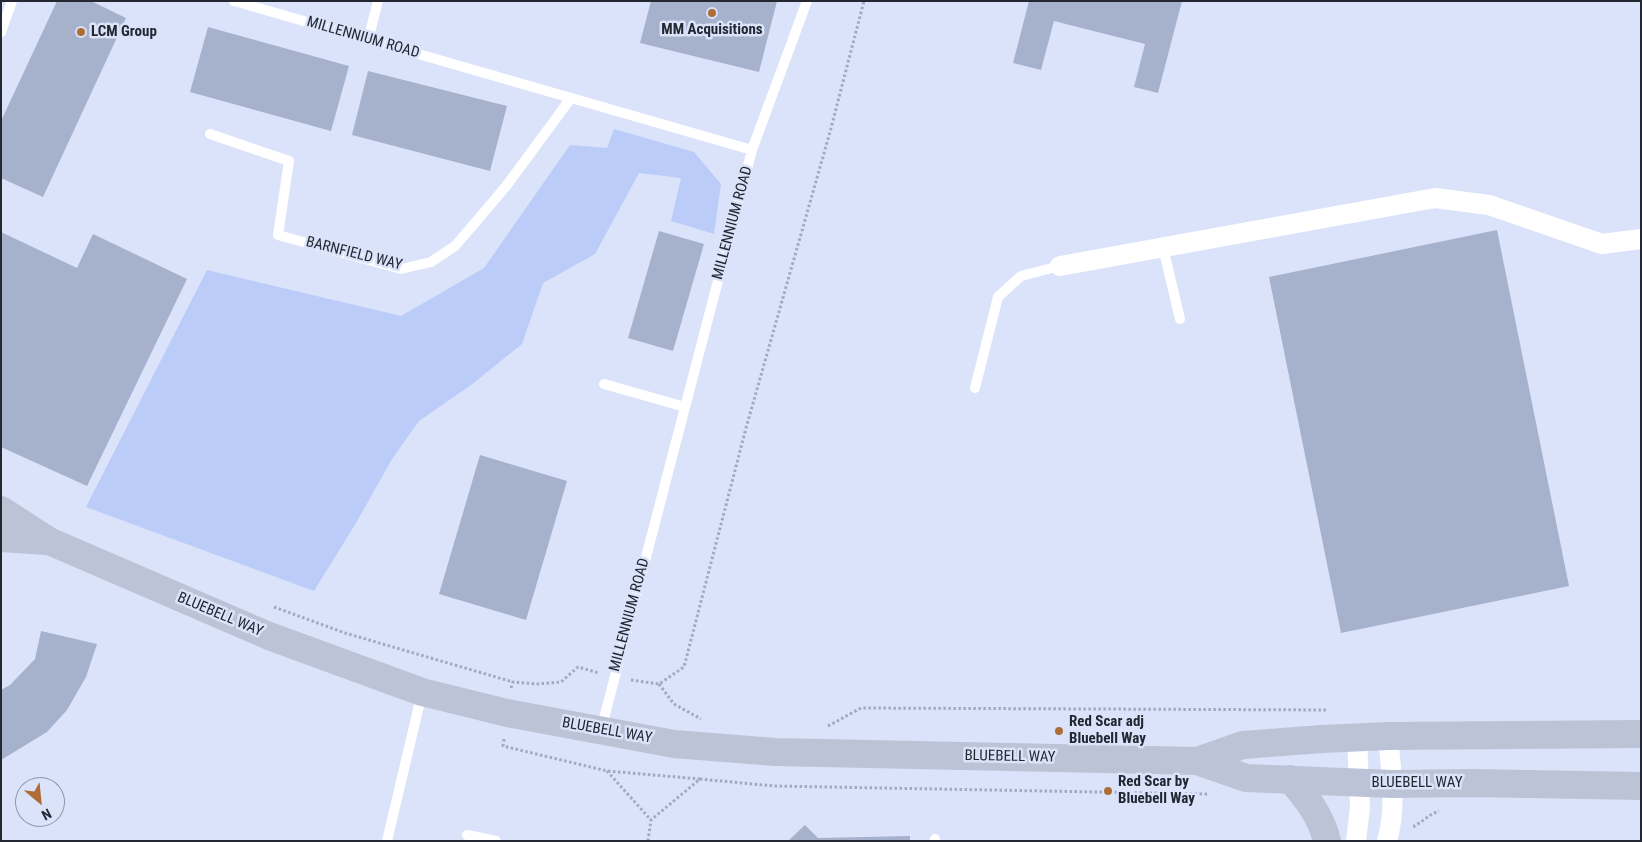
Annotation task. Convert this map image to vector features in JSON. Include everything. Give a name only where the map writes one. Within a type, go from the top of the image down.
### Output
[{"type":"main road","points":[[1,510],[49,541]]},
{"type":"main road","points":[[1,538],[49,541]]},
{"type":"main road","name":"BLUEBELL WAY","points":[[49,541],[269,636],[422,692],[506,713],[674,744],[775,752],[1197,761],[1246,778],[1359,783],[1641,786]]},
{"type":"main road","name":"BLUEBELL WAY","points":[[1197,761],[1243,745],[1357,737],[1641,734]]},
{"type":"main road","points":[[1290,779],[1314,809],[1323,824],[1327,841]]},
{"type":"street","points":[[1060,266],[1434,198],[1489,205],[1602,244],[1641,239]]},
{"type":"street","points":[[1388,736],[1393,805],[1389,833]]},
{"type":"street","points":[[1356,841],[1360,808],[1357,737]]},
{"type":"lane","points":[[1,32],[12,1]]},
{"type":"lane","name":"MILLENNIUM ROAD","points":[[234,1],[752,150],[601,730]]},
{"type":"lane","points":[[368,40],[378,1]]},
{"type":"lane","points":[[752,150],[807,1]]},
{"type":"lane","name":"BARNFIELD WAY","points":[[210,134],[289,161],[278,235],[402,269],[432,262],[455,246],[507,185],[571,98]]},
{"type":"lane","points":[[1163,247],[1180,319]]},
{"type":"lane","points":[[974,388],[998,297],[1021,276],[1060,266]]},
{"type":"lane","points":[[604,384],[685,407]]},
{"type":"lane","points":[[387,841],[422,692]]},
{"type":"lane","points":[[467,835],[496,841]]},
{"type":"path","points":[[273,606],[345,633],[513,682],[537,684],[561,682],[578,668],[614,678],[659,684],[684,667],[746,428],[830,132],[864,1]]},
{"type":"path","points":[[513,682],[506,713],[503,746],[607,771],[774,786],[1207,794]]},
{"type":"path","points":[[659,684],[674,704],[702,719]]},
{"type":"path","points":[[821,729],[861,708],[1330,710]]},
{"type":"path","points":[[607,771],[651,820]]},
{"type":"path","points":[[648,841],[651,820],[700,779]]},
{"type":"path","points":[[1389,833],[1415,826],[1432,814],[1446,808]]},
{"type":"shaded area","points":[[614,129],[694,152],[721,184],[714,234],[671,221],[681,178],[639,173],[595,254],[543,283],[522,344],[471,385],[419,421],[392,459],[356,523],[314,591],[86,507],[207,270],[401,316],[484,268],[570,145],[607,148]]},
{"type":"building","points":[[57,1],[91,1],[126,18],[43,197],[1,178],[1,121]]},
{"type":"building","points":[[651,1],[777,1],[759,72],[640,43]]},
{"type":"building","points":[[1029,1],[1182,1],[1158,93],[1134,87],[1145,44],[1054,21],[1041,70],[1013,63]]},
{"type":"building","points":[[208,27],[349,66],[331,131],[190,92]]},
{"type":"building","points":[[368,71],[507,106],[490,171],[352,135]]},
{"type":"building","points":[[1497,230],[1569,586],[1341,633],[1269,277]]},
{"type":"building","points":[[659,231],[704,244],[673,351],[628,338]]},
{"type":"building","points":[[1,232],[77,268],[93,234],[187,279],[87,486],[1,447]]},
{"type":"building","points":[[480,455],[567,481],[526,620],[439,594]]},
{"type":"building","points":[[41,631],[97,644],[86,677],[67,710],[47,732],[1,760],[1,690],[10,685],[35,659]]},
{"type":"building","points":[[805,825],[818,838],[910,836],[910,841],[788,841]]},
{"type":"place","name":"MM Acquisitions","points":[[712,13]]},
{"type":"place","name":"LCM Group","points":[[81,32]]},
{"type":"place","name":"Red Scar adj Bluebell Way","points":[[1059,731]]},
{"type":"place","name":"Red Scar by Bluebell Way","points":[[1108,791]]}]
